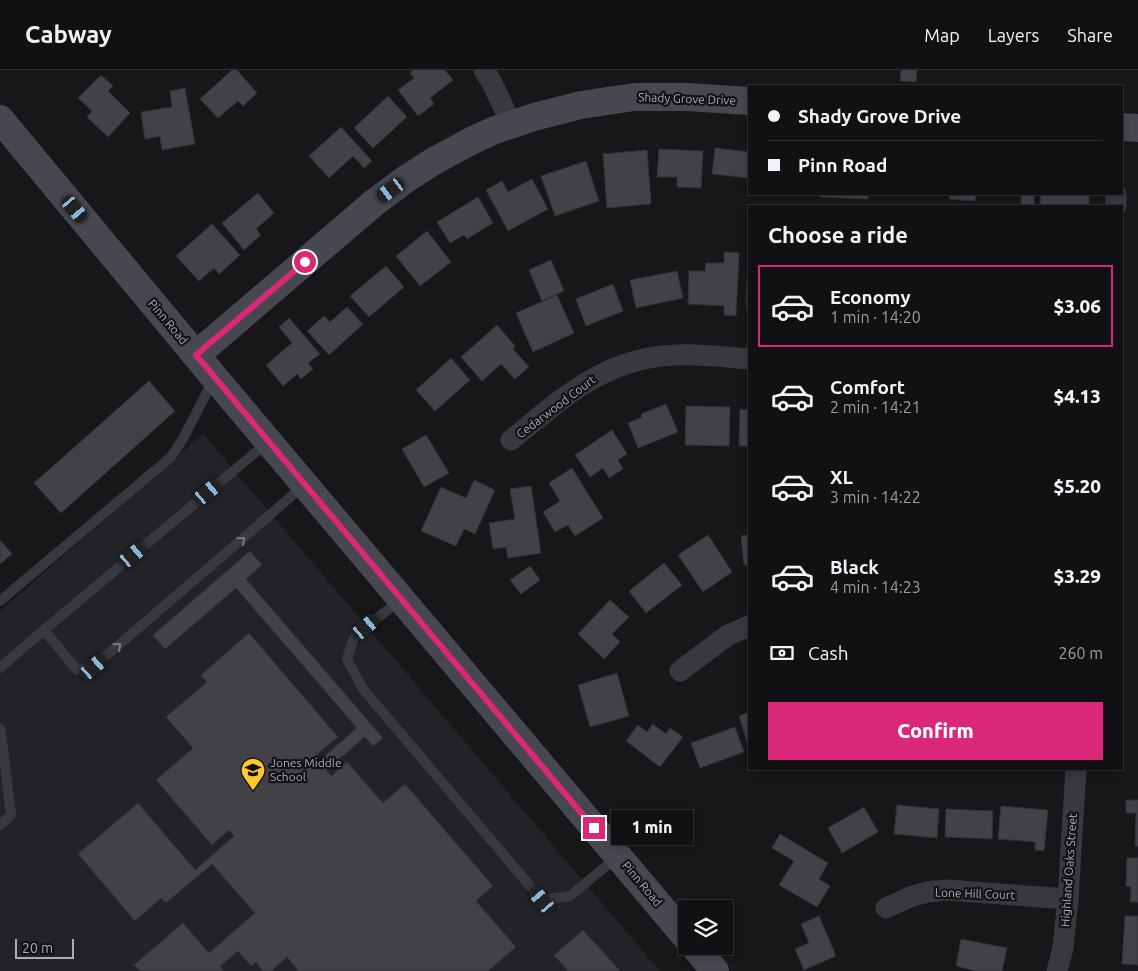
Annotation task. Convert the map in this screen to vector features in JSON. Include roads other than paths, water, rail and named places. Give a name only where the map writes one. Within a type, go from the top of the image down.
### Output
[{"type":"street","points":[[484,70],[512,125]]},
{"type":"street","name":"Shady Grove Drive","points":[[196,355],[375,202],[434,161],[473,140],[495,130],[534,117],[582,105],[634,97],[687,96],[748,101]]},
{"type":"street","name":"Pinn Road","points":[[0,119],[214,377],[678,927]]},
{"type":"street","points":[[1123,127],[1138,128]]},
{"type":"street","name":"Cedarwood Court","points":[[511,440],[582,385],[618,367],[656,357],[676,355],[748,359]]},
{"type":"street","points":[[680,672],[728,635],[748,626]]},
{"type":"street","name":"Highland Oaks Street","points":[[1057,971],[1063,948],[1068,899],[1076,770]]},
{"type":"street","name":"Lone Hill Court","points":[[886,908],[910,897],[927,892],[946,890],[1068,899]]},
{"type":"street","points":[[702,955],[715,971]]},
{"type":"lane","points":[[0,601],[171,458],[184,437],[214,377]]},
{"type":"lane","points":[[0,668],[269,442]]},
{"type":"lane","points":[[44,630],[78,670],[94,667],[304,484]]},
{"type":"lane","points":[[401,598],[354,637],[347,659],[363,689],[542,900],[570,896],[618,856]]},
{"type":"lane","points":[[0,728],[11,815],[0,825]]},
{"type":"place","name":"Jones Middle School","points":[[253,791]]}]
